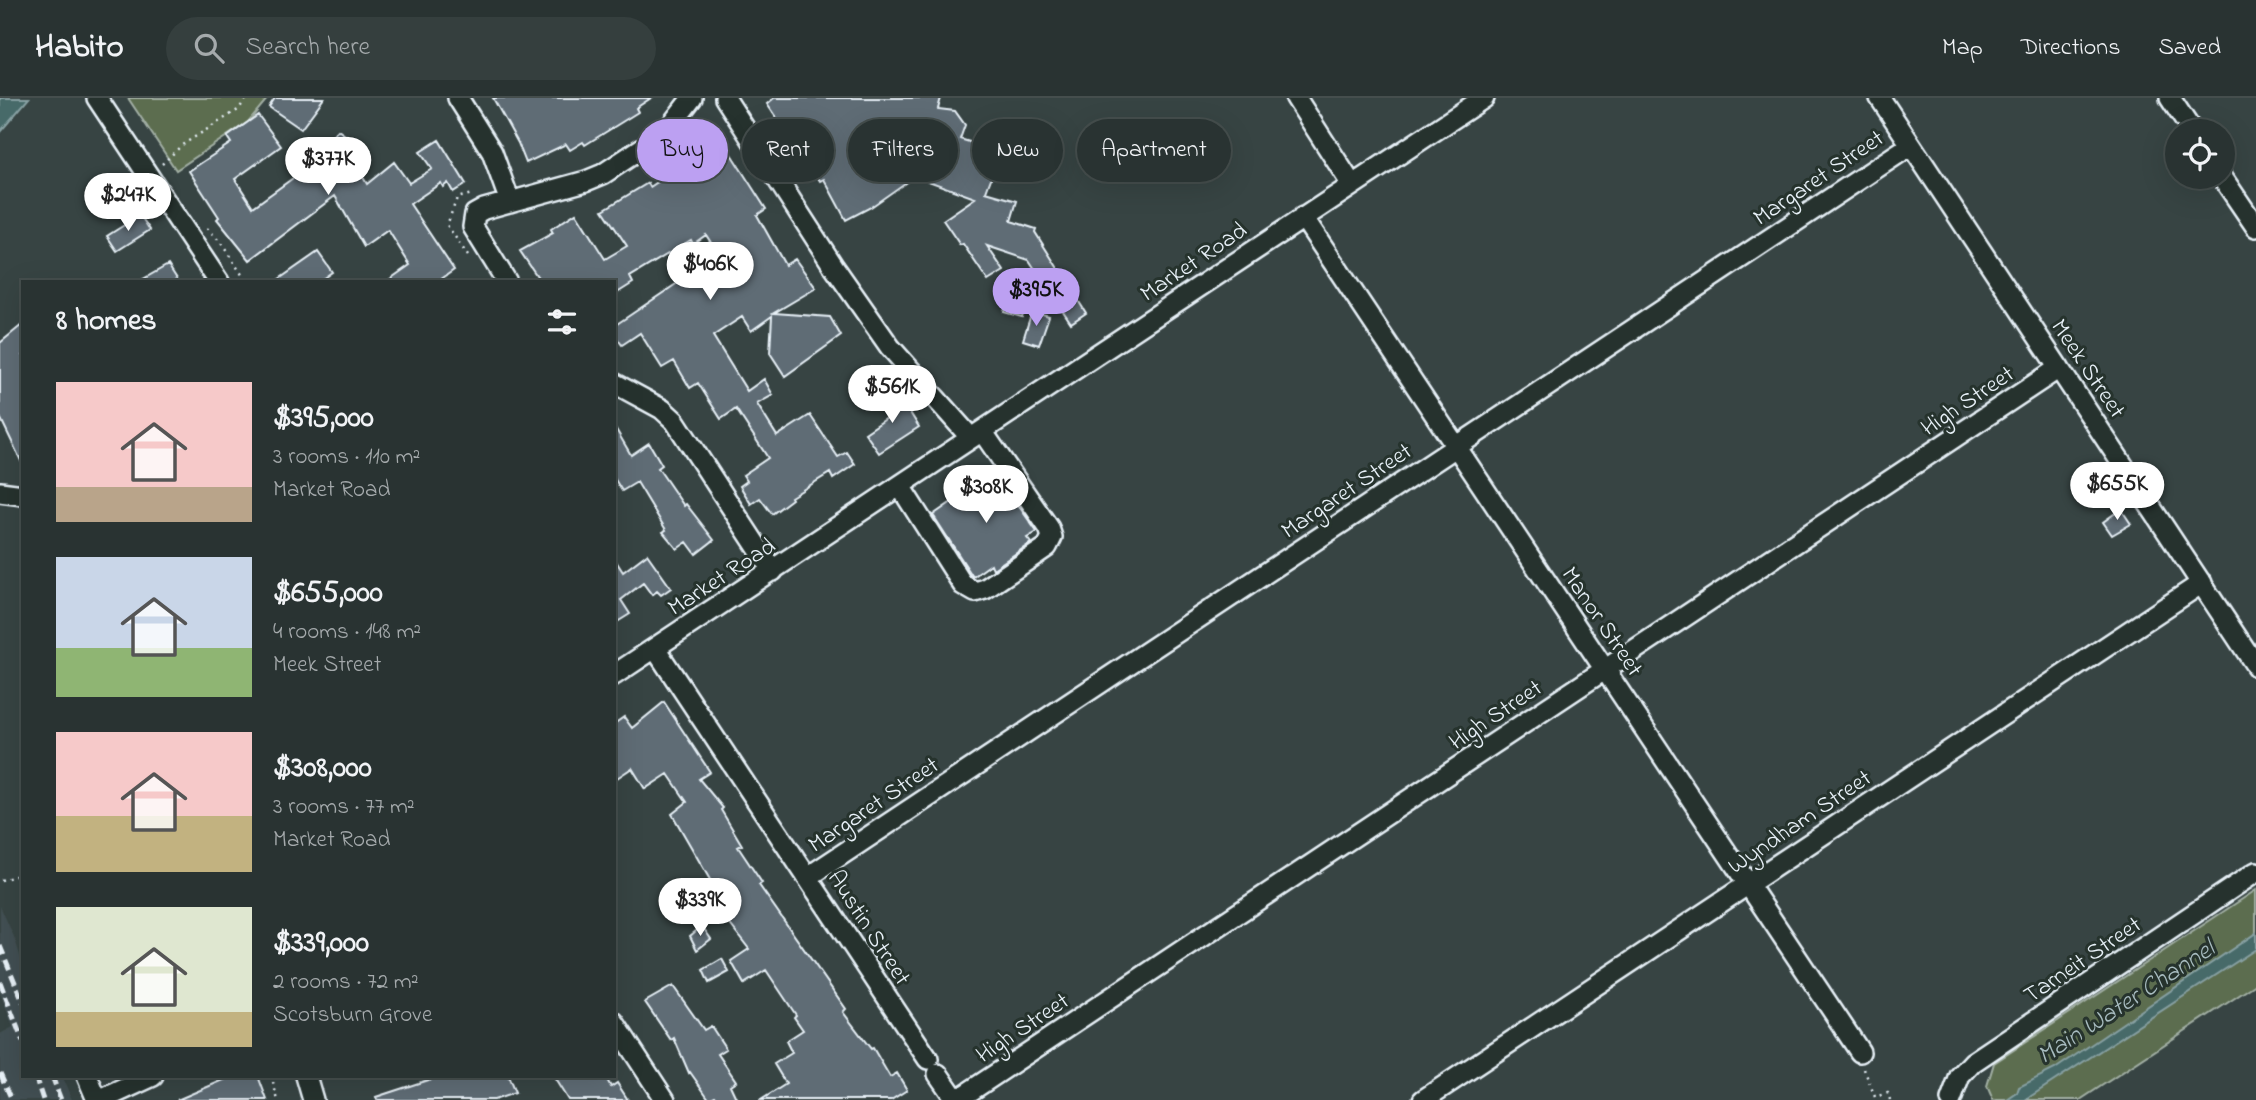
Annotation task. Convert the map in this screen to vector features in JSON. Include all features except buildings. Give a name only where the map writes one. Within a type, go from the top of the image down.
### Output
[{"type":"street","points":[[97,98],[218,280]]},
{"type":"street","points":[[458,98],[492,152],[510,202]]},
{"type":"street","points":[[506,280],[476,232],[474,216],[484,209],[603,174],[665,134],[692,98]]},
{"type":"street","points":[[725,98],[834,267],[890,347],[976,435],[1049,528],[1052,537],[1047,547],[985,589],[975,592],[963,585],[900,486]]},
{"type":"street","points":[[1296,98],[1352,185]]},
{"type":"street","name":"Market Road","points":[[616,674],[1483,98]]},
{"type":"street","name":"Meek Street","points":[[1880,98],[2256,666]]},
{"type":"street","points":[[2170,98],[2184,119]]},
{"type":"street","name":"Margaret Street","points":[[808,877],[1911,145]]},
{"type":"street","points":[[2230,189],[2256,228]]},
{"type":"street","name":"Manor Street","points":[[1303,217],[1860,1052]]},
{"type":"street","name":"High Street","points":[[956,1100],[2059,368]]},
{"type":"street","points":[[616,384],[662,409],[675,421],[773,571]]},
{"type":"street","points":[[0,492],[21,495]]},
{"type":"street","name":"Wyndham Street","points":[[1423,1100],[2202,583]]},
{"type":"street","name":"Austin Street","points":[[655,648],[956,1100]]},
{"type":"street","name":"Tarneit Street","points":[[1951,1100],[1960,1076],[1973,1062],[2256,872]]},
{"type":"street","points":[[616,1026],[665,1100]]},
{"type":"street","points":[[88,1078],[99,1100],[148,1078]]},
{"type":"street","points":[[307,1078],[313,1100]]},
{"type":"path","points":[[147,174],[182,145],[238,110],[247,98]]},
{"type":"path","points":[[206,228],[246,280]]},
{"type":"path","points":[[1,880],[21,875]]},
{"type":"path","points":[[1860,1052],[1875,1097],[1888,1093],[1890,1100]]},
{"type":"path","points":[[272,1078],[278,1100]]},
{"type":"shaded area","points":[[0,906],[21,959],[21,1078],[63,1078],[72,1100],[0,1100],[0,1034],[13,1027],[0,993]]},
{"type":"green space","points":[[128,98],[268,98],[248,122],[176,170]]},
{"type":"green space","points":[[2256,890],[2256,984],[2080,1100],[1993,1100],[1987,1086],[1994,1063]]},
{"type":"water","points":[[0,98],[29,98],[0,132]]},
{"type":"water","points":[[2256,933],[2256,949],[2025,1100],[2007,1100],[2017,1093],[2019,1087],[2055,1069]]},
{"type":"railway","points":[[0,946],[21,997]]},
{"type":"railway","points":[[0,982],[21,1037]]},
{"type":"railway","points":[[0,1073],[12,1100]]},
{"type":"railway","points":[[36,1078],[43,1100]]},
{"type":"railway","points":[[53,1078],[61,1100]]},
{"type":"water label","name":"Main Water Channel","points":[[2125,1001]]}]
